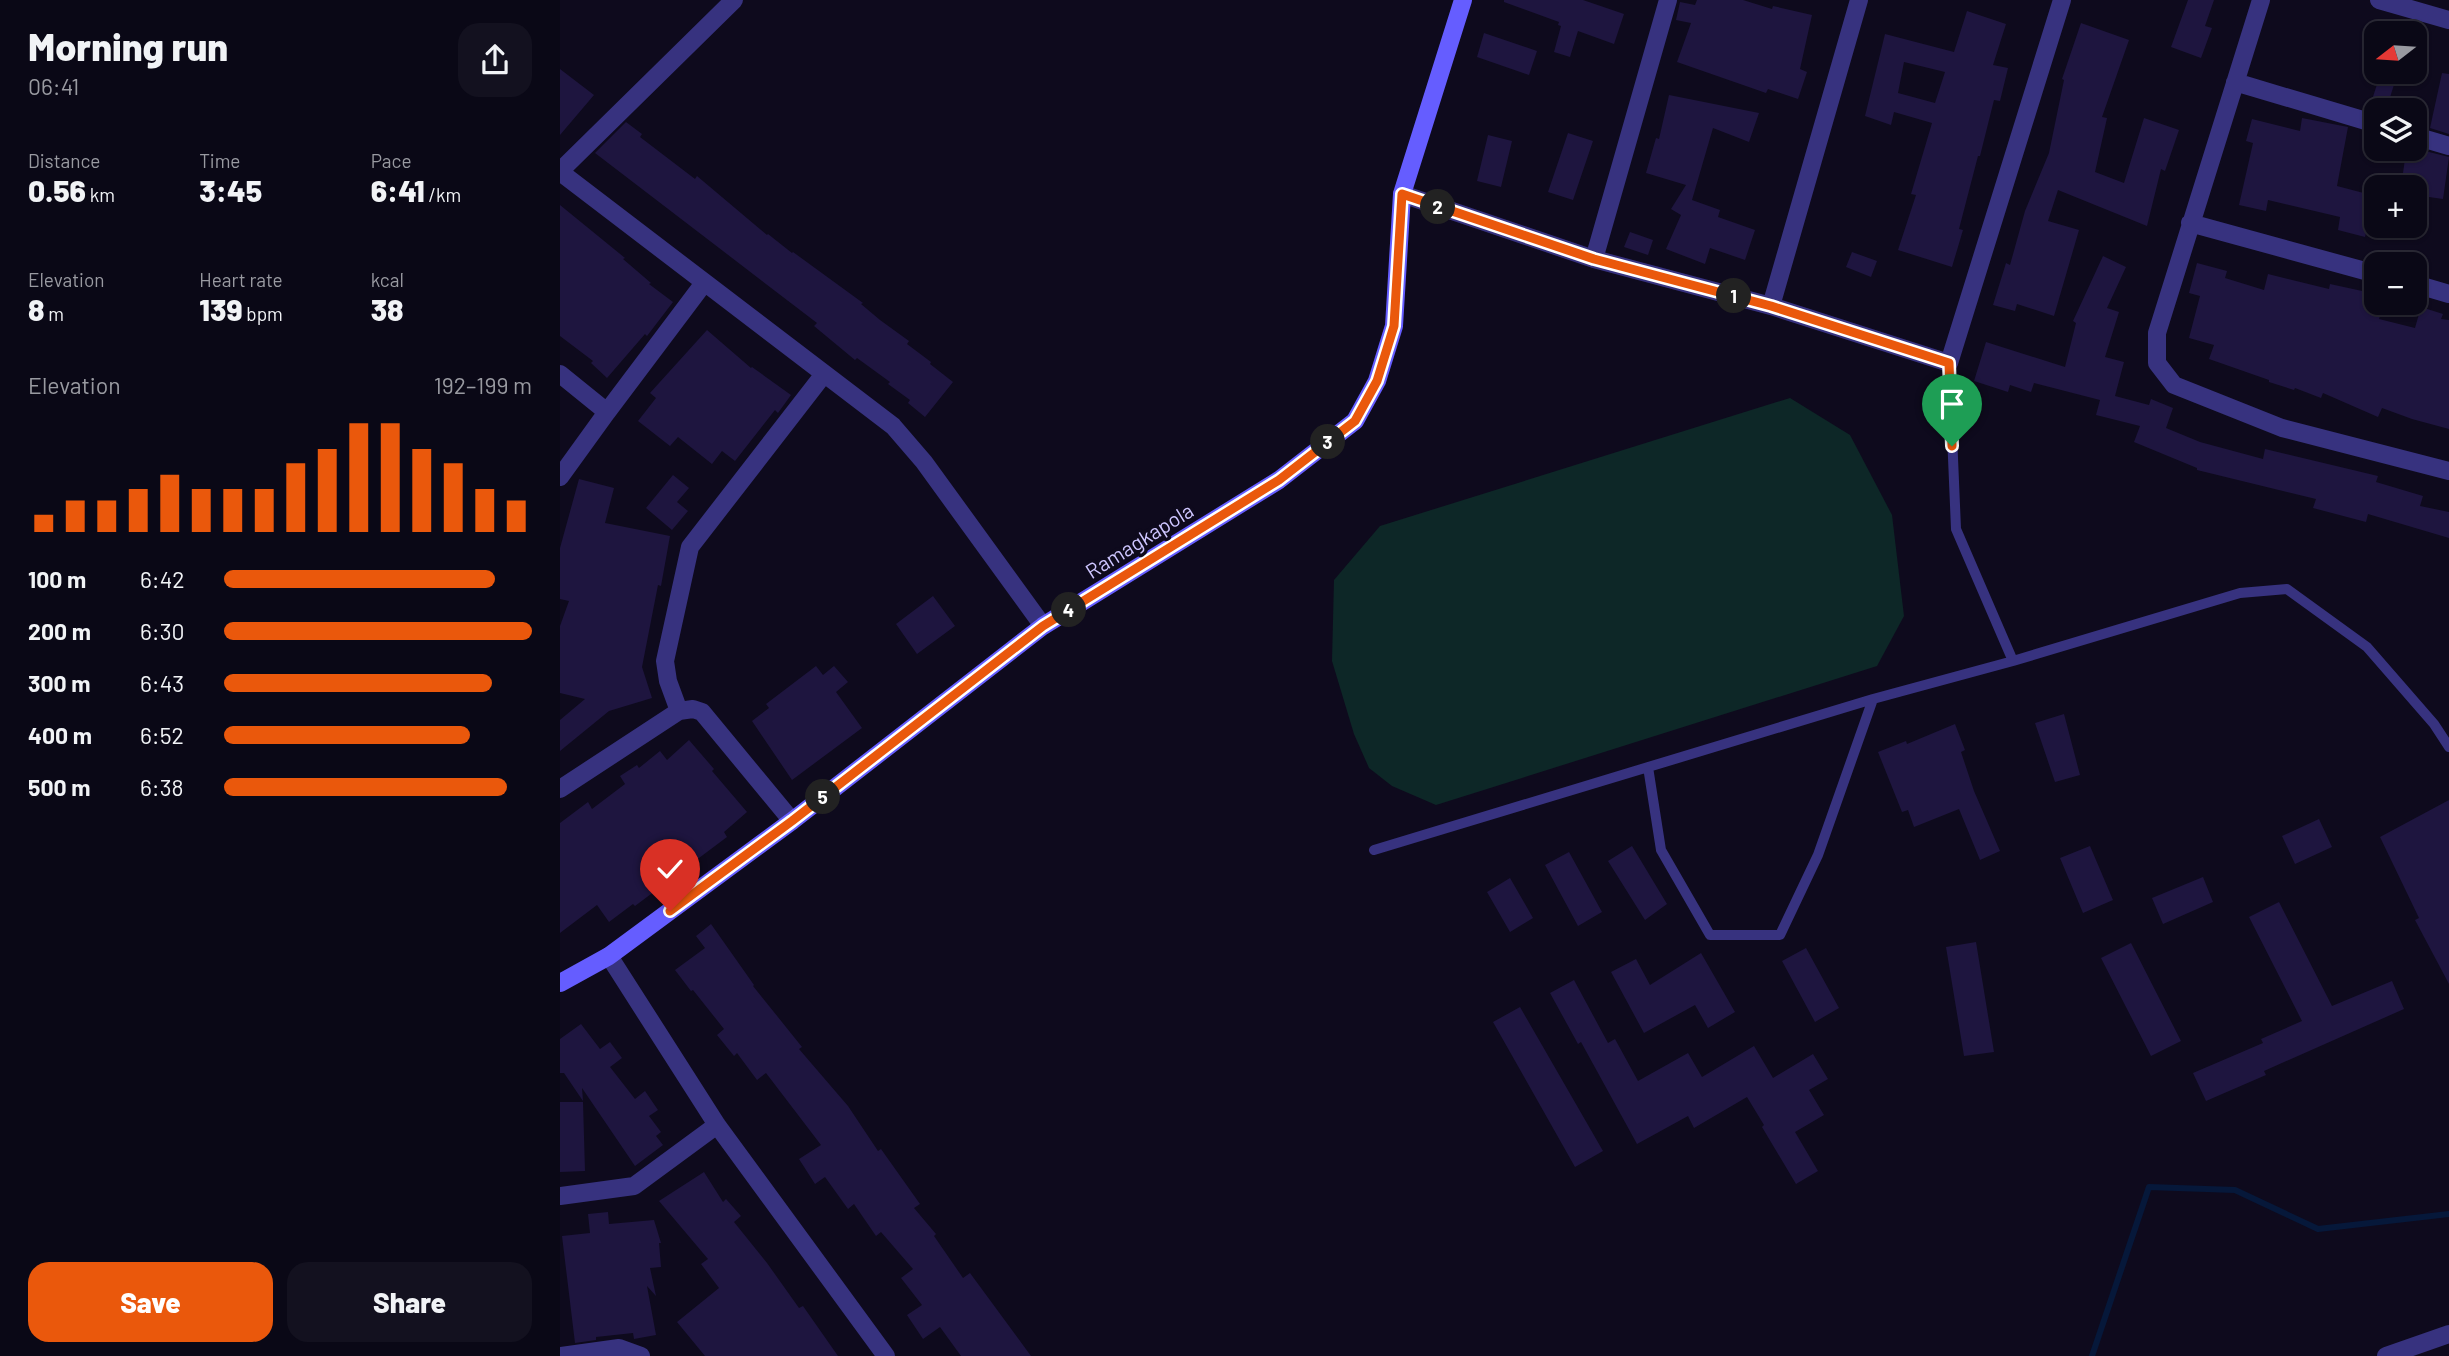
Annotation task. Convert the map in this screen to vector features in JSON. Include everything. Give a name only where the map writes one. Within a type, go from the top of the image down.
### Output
[{"type":"street","points":[[734,0],[560,171],[893,426],[916,453],[1043,626]]},
{"type":"street","name":"Ramagkapola","points":[[560,983],[609,956],[792,821],[1043,626],[1279,480],[1355,421],[1377,381],[1394,326],[1402,194],[1463,0]]},
{"type":"street","points":[[1594,259],[1668,0]]},
{"type":"street","points":[[1771,306],[1859,0]]},
{"type":"street","points":[[1402,194],[1594,259],[1771,306],[1949,363],[2062,0]]},
{"type":"street","points":[[2261,0],[2157,333],[2157,363],[2174,385],[2282,428],[2449,471]]},
{"type":"street","points":[[2379,0],[2449,20]]},
{"type":"street","points":[[2235,82],[2364,120]]},
{"type":"street","points":[[2427,140],[2449,146]]},
{"type":"street","points":[[2190,223],[2364,271]]},
{"type":"street","points":[[560,477],[704,283]]},
{"type":"street","points":[[2427,288],[2449,294]]},
{"type":"street","points":[[560,374],[607,412]]},
{"type":"street","points":[[679,711],[668,681],[665,662],[690,547],[824,374]]},
{"type":"street","points":[[560,788],[679,711],[692,709],[702,712],[792,821]]},
{"type":"street","points":[[609,956],[717,1125],[886,1356]]},
{"type":"street","points":[[560,1196],[634,1186],[717,1125]]},
{"type":"street","points":[[2386,1356],[2449,1334]]},
{"type":"street","points":[[561,1356],[619,1348],[641,1356]]},
{"type":"lane","points":[[1949,363],[1956,529],[2013,661]]},
{"type":"lane","points":[[1374,850],[1873,699],[2013,661],[2239,593],[2287,589],[2367,647],[2434,724],[2449,747]]},
{"type":"lane","points":[[1648,767],[1661,850],[1710,935],[1780,935],[1818,855],[1873,699]]},
{"type":"green space","points":[[1790,398],[1850,435],[1892,515],[1904,616],[1877,666],[1436,805],[1392,786],[1369,768],[1354,734],[1332,661],[1334,580],[1380,526]]},
{"type":"building","points":[[1504,0],[1583,0],[1624,14],[1614,44],[1578,31],[1570,57],[1554,52],[1561,26],[1558,25],[1559,22]]},
{"type":"building","points":[[1697,0],[1743,0],[1772,9],[1773,6],[1812,15],[1800,69],[1807,72],[1798,99],[1768,89],[1766,93],[1677,62],[1691,23],[1676,20],[1680,2],[1695,5]]},
{"type":"building","points":[[2188,0],[2214,0],[2205,26],[2212,28],[2201,58],[2171,47]]},
{"type":"building","points":[[1967,11],[2006,24],[1993,65],[2008,68],[2000,101],[1994,100],[1978,156],[1959,229],[1963,230],[1952,267],[1898,250],[1916,195],[1911,194],[1932,123],[1894,112],[1891,125],[1865,116],[1885,34],[1954,52]],"holes":[[[1904,62],[1945,72],[1935,103],[1898,93]]]},
{"type":"building","points":[[2081,23],[2129,40],[2102,117],[2107,118],[2095,172],[2124,183],[2144,118],[2179,130],[2165,171],[2161,169],[2147,226],[2058,190],[2048,221],[2079,230],[2054,316],[2017,304],[2015,311],[1993,305],[2006,263],[2010,265],[2025,211],[2049,153],[2064,80],[2062,79]]},
{"type":"building","points":[[1484,33],[1537,51],[1529,75],[1477,57]]},
{"type":"building","points":[[560,69],[594,95],[560,135]]},
{"type":"building","points":[[2442,73],[2449,74],[2449,134],[2430,128]]},
{"type":"building","points":[[2377,84],[2394,84],[2390,98],[2373,98]]},
{"type":"building","points":[[1669,95],[1759,113],[1749,142],[1713,128],[1692,200],[1720,210],[1718,217],[1755,230],[1745,260],[1710,248],[1705,264],[1666,249],[1681,215],[1671,209],[1686,185],[1646,173],[1656,138],[1659,139]]},
{"type":"building","points":[[2302,118],[2348,127],[2337,186],[2364,193],[2364,237],[2338,230],[2340,217],[2268,200],[2266,211],[2239,205],[2253,143],[2246,141],[2252,119],[2300,131]]},
{"type":"building","points":[[626,122],[642,134],[640,137],[695,179],[697,176],[767,235],[863,303],[861,304],[909,341],[907,344],[953,382],[925,417],[908,403],[910,400],[888,384],[890,382],[857,358],[855,360],[814,326],[817,323],[595,153]]},
{"type":"building","points":[[1568,133],[1593,141],[1573,200],[1548,192]]},
{"type":"building","points":[[1488,135],[1512,141],[1501,187],[1477,181]]},
{"type":"building","points":[[2427,152],[2449,157],[2443,199],[2427,197],[2427,175],[2403,175],[2405,161],[2427,161]]},
{"type":"building","points":[[560,205],[625,258],[623,259],[651,283],[649,284],[673,302],[647,336],[645,334],[607,378],[591,363],[593,361],[560,336]]},
{"type":"building","points":[[1630,232],[1653,240],[1648,255],[1624,247]]},
{"type":"building","points":[[1852,252],[1877,261],[1871,277],[1846,267]]},
{"type":"building","points":[[2103,256],[2126,267],[2107,308],[2119,312],[2105,357],[2124,362],[2115,396],[2149,405],[2151,399],[2173,408],[2166,428],[2200,442],[2263,459],[2265,449],[2378,476],[2376,482],[2423,496],[2420,506],[2449,512],[2449,538],[2368,514],[2366,522],[2313,508],[2316,499],[2197,470],[2134,442],[2140,426],[2096,415],[2100,400],[2034,383],[2031,392],[2010,385],[2008,392],[1974,381],[1986,342],[2065,367],[2076,323],[2073,321]]},
{"type":"building","points":[[2197,263],[2227,271],[2225,278],[2264,290],[2268,274],[2329,289],[2330,284],[2364,291],[2364,315],[2380,315],[2379,319],[2415,328],[2419,315],[2427,315],[2427,309],[2443,314],[2441,319],[2449,320],[2449,429],[2382,408],[2378,417],[2323,393],[2321,398],[2295,388],[2294,390],[2209,359],[2214,345],[2189,338],[2200,296],[2189,293]]},
{"type":"building","points":[[707,330],[751,368],[791,395],[778,413],[775,410],[735,461],[722,451],[712,464],[678,437],[670,446],[638,421],[656,398],[650,393]]},
{"type":"building","points":[[673,475],[689,488],[677,502],[688,511],[672,530],[646,508]]},
{"type":"building","points":[[579,479],[614,488],[605,523],[670,536],[642,667],[652,698],[609,711],[560,751],[560,720],[585,699],[560,693],[560,626],[569,601],[560,599],[560,548]]},
{"type":"building","points":[[933,596],[955,626],[917,654],[896,624]]},
{"type":"building","points":[[816,666],[823,675],[834,666],[848,682],[836,692],[862,728],[792,780],[752,721],[769,708],[766,704]]},
{"type":"building","points":[[2064,714],[2080,775],[2055,782],[2035,723]]},
{"type":"building","points":[[1955,724],[1965,750],[1961,752],[1974,791],[2000,851],[1980,860],[1959,809],[1914,827],[1908,810],[1902,812],[1878,752],[1906,741],[1907,744]]},
{"type":"building","points":[[689,740],[747,812],[724,832],[727,837],[635,906],[633,904],[609,922],[597,905],[560,933],[560,823],[588,802],[592,809],[625,784],[620,776],[637,765],[639,768],[660,751],[667,760]]},
{"type":"building","points":[[2449,800],[2449,984],[2415,920],[2419,918],[2380,837]]},
{"type":"building","points":[[2319,819],[2332,847],[2295,864],[2282,836]]},
{"type":"building","points":[[1632,846],[1667,904],[1645,920],[1608,861]]},
{"type":"building","points":[[2090,846],[2113,900],[2083,913],[2060,858]]},
{"type":"building","points":[[1569,852],[1602,912],[1578,926],[1545,865]]},
{"type":"building","points":[[2203,877],[2213,902],[2163,924],[2152,898]]},
{"type":"building","points":[[1510,878],[1533,918],[1510,932],[1487,892]]},
{"type":"building","points":[[2279,902],[2332,1006],[2392,981],[2404,1009],[2264,1071],[2266,1075],[2206,1101],[2193,1073],[2263,1043],[2261,1039],[2302,1021],[2249,917]]},
{"type":"building","points":[[711,924],[753,986],[802,1047],[799,1049],[848,1106],[878,1151],[881,1149],[920,1204],[914,1208],[936,1234],[934,1236],[963,1278],[970,1273],[1031,1356],[961,1356],[940,1327],[923,1339],[907,1315],[922,1305],[901,1278],[913,1269],[881,1232],[876,1236],[854,1204],[848,1209],[825,1177],[815,1184],[799,1159],[821,1145],[766,1073],[757,1080],[737,1053],[734,1056],[717,1035],[724,1029],[675,970],[705,948],[696,936]]},
{"type":"building","points":[[1976,942],[1994,1052],[1964,1056],[1946,947]]},
{"type":"building","points":[[2131,943],[2181,1041],[2151,1056],[2101,958]]},
{"type":"building","points":[[1806,948],[1839,1008],[1815,1022],[1782,961]]},
{"type":"building","points":[[1701,953],[1735,1012],[1708,1028],[1695,1005],[1644,1033],[1611,972],[1636,959],[1650,985]]},
{"type":"building","points":[[1574,980],[1608,1043],[1615,1039],[1638,1081],[1688,1053],[1702,1077],[1754,1046],[1773,1078],[1813,1054],[1828,1079],[1809,1090],[1824,1115],[1795,1132],[1818,1171],[1796,1184],[1747,1097],[1694,1128],[1688,1116],[1637,1144],[1581,1042],[1578,1044],[1550,993]]},
{"type":"building","points":[[1520,1007],[1603,1151],[1575,1167],[1493,1022]]},
{"type":"building","points":[[581,1024],[600,1049],[610,1042],[622,1058],[610,1067],[635,1099],[645,1091],[658,1110],[649,1116],[661,1132],[656,1136],[663,1145],[635,1166],[582,1088],[583,1101],[564,1073],[560,1073],[560,1039]]},
{"type":"building","points":[[560,1102],[583,1102],[585,1171],[560,1172]]},
{"type":"building","points":[[704,1172],[723,1202],[726,1199],[741,1216],[734,1222],[799,1308],[803,1306],[838,1356],[705,1356],[677,1322],[719,1288],[701,1264],[708,1259],[659,1201]]},
{"type":"building","points":[[608,1212],[609,1224],[654,1220],[661,1243],[661,1267],[650,1268],[656,1296],[647,1286],[656,1335],[634,1339],[633,1333],[596,1337],[596,1340],[575,1343],[562,1236],[590,1233],[588,1214]]},
{"type":"waterway","points":[[2092,1356],[2149,1187],[2235,1190],[2318,1229],[2449,1214]]},
{"type":"route","points":[[670,911],[792,821],[1043,626],[1279,480],[1355,421],[1377,381],[1394,326],[1402,194],[1594,259],[1771,306],[1949,363],[1952,446]]}]
